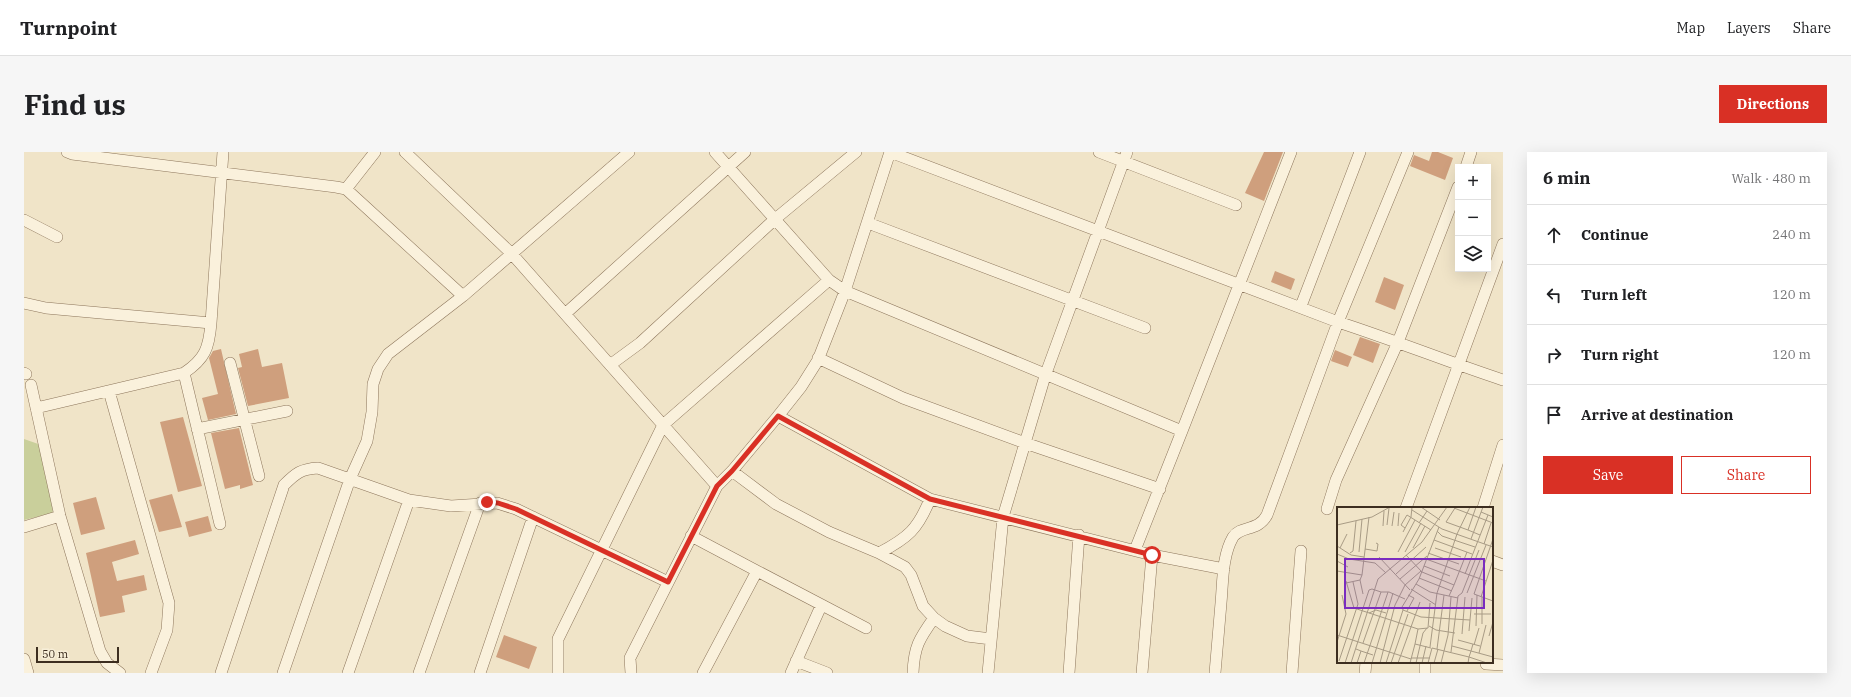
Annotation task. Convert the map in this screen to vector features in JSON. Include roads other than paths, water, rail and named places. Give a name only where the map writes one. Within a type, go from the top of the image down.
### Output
[{"type":"street","points":[[67,152],[72,154],[220,174],[346,189],[463,296]]},
{"type":"street","points":[[36,408],[184,373],[194,366],[207,350],[211,323],[220,174],[223,152]]},
{"type":"street","points":[[346,189],[375,152]]},
{"type":"street","points":[[405,152],[512,254],[717,486]]},
{"type":"street","points":[[283,673],[350,479],[367,441],[370,429],[373,384],[378,369],[388,354],[463,296],[629,152]]},
{"type":"street","points":[[715,152],[829,280],[845,290],[1045,376],[1182,431]]},
{"type":"street","points":[[565,314],[745,152]]},
{"type":"street","points":[[610,364],[640,343],[774,220],[856,152]]},
{"type":"street","points":[[631,673],[630,658],[717,486],[732,471],[801,387],[818,358],[845,290],[890,152],[1098,232],[1301,306],[1338,322],[1398,342],[1458,366],[1503,380]]},
{"type":"street","points":[[1099,152],[1125,156],[1236,205]]},
{"type":"street","points":[[1135,550],[1291,152]]},
{"type":"street","points":[[1301,306],[1360,152]]},
{"type":"street","points":[[1215,673],[1224,569],[1229,548],[1234,536],[1241,531],[1254,528],[1263,522],[1267,515],[1338,322],[1408,152]]},
{"type":"street","points":[[1467,164],[1471,152]]},
{"type":"street","points":[[988,673],[1004,517],[1045,376],[1125,156]]},
{"type":"street","points":[[1327,509],[1336,480],[1398,342],[1455,195]]},
{"type":"street","points":[[24,220],[57,237]]},
{"type":"street","points":[[868,223],[1072,302],[1146,328]]},
{"type":"street","points":[[1406,507],[1503,244]]},
{"type":"street","points":[[558,673],[558,639],[663,425],[829,280]]},
{"type":"street","points":[[24,303],[46,308],[211,323]]},
{"type":"street","points":[[818,358],[903,398],[1025,443],[1160,489]]},
{"type":"street","points":[[230,363],[259,476]]},
{"type":"street","points":[[184,373],[220,524]]},
{"type":"street","points":[[32,385],[60,516],[100,650],[107,663],[120,673]]},
{"type":"street","points":[[109,391],[169,603],[167,630],[151,673]]},
{"type":"street","points":[[197,429],[287,411]]},
{"type":"street","points":[[778,416],[930,499],[1079,535],[1152,555],[1224,569]]},
{"type":"street","points":[[1483,507],[1503,445]]},
{"type":"street","points":[[221,673],[284,485],[302,469],[318,468],[409,500],[451,506],[498,503],[533,517],[668,582]]},
{"type":"street","points":[[732,471],[776,504],[829,532],[879,553],[905,567],[911,575],[923,606],[934,618],[945,626],[967,636],[991,639]]},
{"type":"street","points":[[879,553],[910,534],[924,516],[930,499]]},
{"type":"street","points":[[348,673],[409,500]]},
{"type":"street","points":[[419,673],[480,503]]},
{"type":"street","points":[[24,527],[60,516]]},
{"type":"street","points":[[480,673],[533,517]]},
{"type":"street","points":[[1069,673],[1079,535]]},
{"type":"street","points":[[691,536],[821,606],[866,628]]},
{"type":"street","points":[[1292,673],[1302,551]]},
{"type":"street","points":[[1142,673],[1152,555]]},
{"type":"street","points":[[1493,561],[1503,565]]},
{"type":"street","points":[[703,673],[757,571]]},
{"type":"street","points":[[791,673],[821,606]]},
{"type":"street","points":[[913,673],[914,660],[919,639],[934,618]]},
{"type":"street","points":[[24,659],[28,673]]},
{"type":"street","points":[[796,661],[827,673]]},
{"type":"street","points":[[1365,673],[1366,663]]},
{"type":"street","points":[[1486,666],[1503,665]]}]
